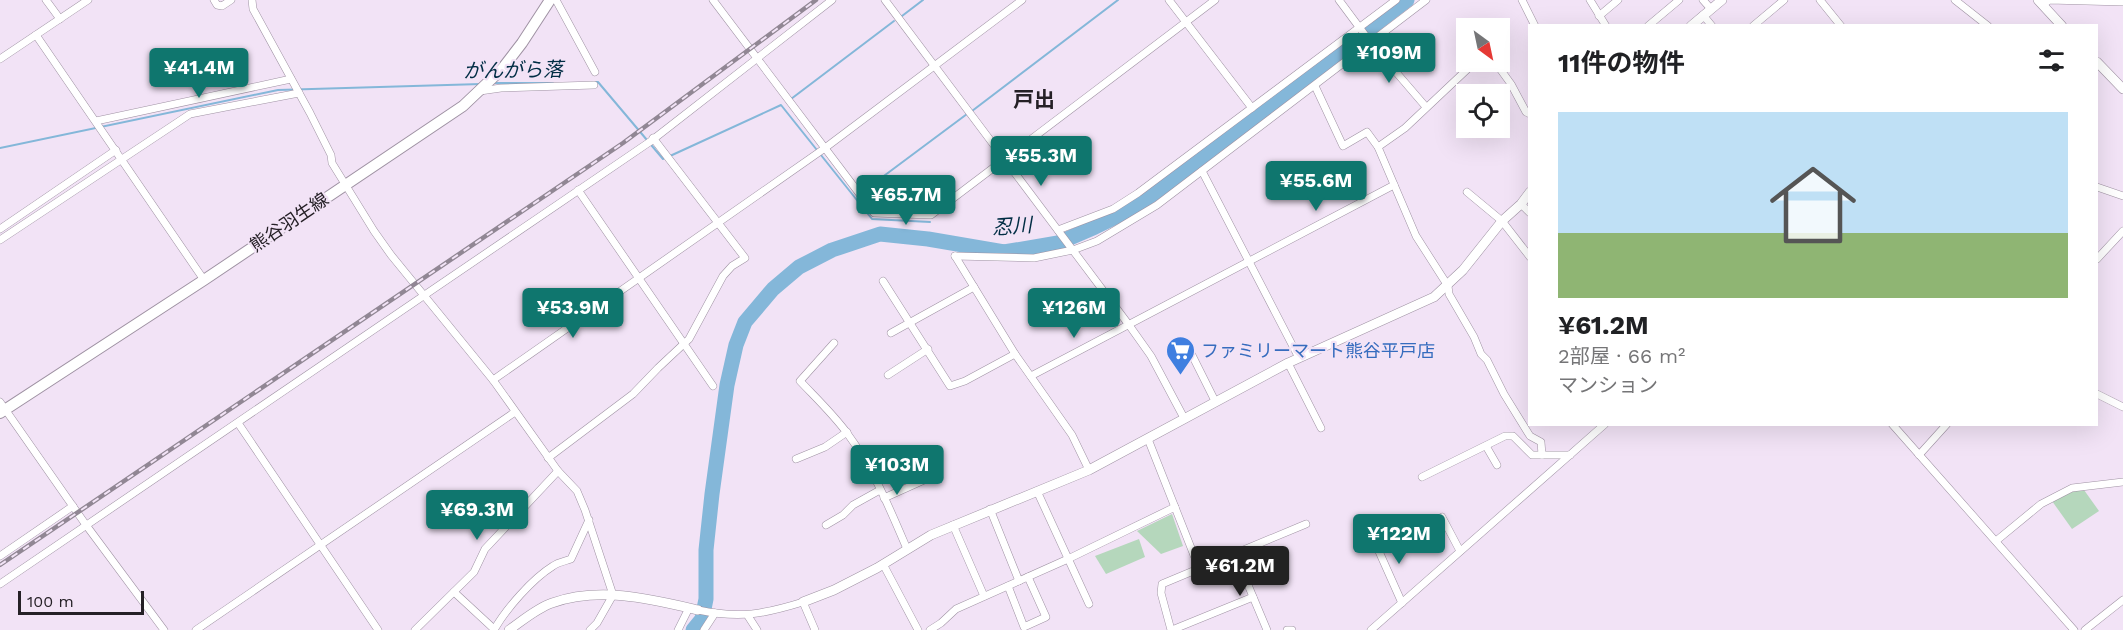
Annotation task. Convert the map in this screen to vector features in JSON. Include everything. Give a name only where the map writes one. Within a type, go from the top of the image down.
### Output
[{"type":"main road","name":"熊谷羽生線","points":[[2,408],[204,280],[440,122],[492,79],[522,43],[550,0]]},
{"type":"street","points":[[46,0],[60,19]]},
{"type":"street","points":[[0,59],[88,0]]},
{"type":"street","points":[[214,0],[217,5],[222,6],[231,0]]},
{"type":"street","points":[[252,0],[253,9],[331,155],[332,163],[385,247],[493,380],[548,458],[577,491],[589,520],[613,595],[591,630]]},
{"type":"street","points":[[556,0],[595,72]]},
{"type":"street","points":[[713,0],[874,213],[931,215],[1215,0]]},
{"type":"street","points":[[0,584],[650,141],[832,0]]},
{"type":"street","points":[[885,0],[1129,325],[1151,356],[1184,418]]},
{"type":"street","points":[[493,380],[824,149],[1022,0]]},
{"type":"street","points":[[1169,0],[1252,108]]},
{"type":"street","points":[[1339,0],[1370,41],[1426,107]]},
{"type":"street","points":[[1060,232],[1113,209],[1138,193],[1396,0]]},
{"type":"street","points":[[1089,470],[1072,435],[1015,354],[955,255],[1034,258],[1097,241],[1157,205],[1426,0]]},
{"type":"street","points":[[1522,0],[1534,24]]},
{"type":"street","points":[[1590,0],[1605,24]]},
{"type":"street","points":[[1599,16],[1618,0]]},
{"type":"street","points":[[1650,24],[1679,0]]},
{"type":"street","points":[[1703,0],[1711,24]]},
{"type":"street","points":[[1693,24],[1722,0]]},
{"type":"street","points":[[1755,24],[1784,0]]},
{"type":"street","points":[[1820,0],[1838,24]]},
{"type":"street","points":[[1955,0],[1985,24]]},
{"type":"street","points":[[2060,24],[2041,3],[2049,0],[2123,2]]},
{"type":"street","points":[[36,35],[204,280]]},
{"type":"street","points":[[2098,63],[2123,89]]},
{"type":"street","points":[[1378,147],[1405,128],[1464,72]]},
{"type":"street","points":[[1502,72],[1528,113]]},
{"type":"street","points":[[96,122],[293,82]]},
{"type":"street","points":[[481,89],[594,85]]},
{"type":"street","points":[[1315,86],[1343,146],[1367,132],[1378,147],[1416,236],[1448,286],[1449,294],[1504,394],[1530,436],[1541,442],[1542,454]]},
{"type":"street","points":[[0,240],[190,113],[299,93]]},
{"type":"street","points":[[187,102],[190,113]]},
{"type":"street","points":[[548,458],[633,394],[689,339],[723,276],[732,266],[745,258],[664,152],[650,141]]},
{"type":"street","points":[[0,229],[116,150]]},
{"type":"street","points":[[1202,171],[1299,358]]},
{"type":"street","points":[[1031,376],[1394,184]]},
{"type":"street","points":[[2098,188],[2123,196]]},
{"type":"street","points":[[578,190],[713,386]]},
{"type":"street","points":[[1467,192],[1502,221],[1528,254]]},
{"type":"street","points":[[509,630],[550,603],[577,596],[613,595],[645,598],[712,613],[748,616],[770,612],[834,590],[953,525],[1089,470],[1287,363],[1434,297],[1463,270],[1502,221],[1528,195]]},
{"type":"street","points":[[1521,204],[1528,211]]},
{"type":"street","points":[[2098,257],[2123,231]]},
{"type":"street","points":[[883,281],[950,386],[1015,354]]},
{"type":"street","points":[[891,333],[974,287]]},
{"type":"street","points":[[834,343],[800,381],[847,432],[863,456],[907,549]]},
{"type":"street","points":[[888,375],[928,349]]},
{"type":"street","points":[[1192,355],[1215,401]]},
{"type":"street","points":[[1287,363],[1321,428]]},
{"type":"street","points":[[2098,394],[2123,407]]},
{"type":"street","points":[[2,408],[164,630]]},
{"type":"street","points":[[196,630],[515,412]]},
{"type":"street","points":[[238,423],[378,630]]},
{"type":"street","points":[[1371,630],[1603,426]]},
{"type":"street","points":[[1894,426],[2073,630]]},
{"type":"street","points":[[1919,455],[1945,426]]},
{"type":"street","points":[[796,459],[825,447],[847,432]]},
{"type":"street","points":[[1422,477],[1505,436],[1513,436],[1532,455],[1570,455]]},
{"type":"street","points":[[1148,439],[1199,568]]},
{"type":"street","points":[[1486,446],[1497,465]]},
{"type":"street","points":[[415,630],[474,572],[485,549],[558,471]]},
{"type":"street","points":[[884,498],[924,480]]},
{"type":"street","points":[[1996,541],[2041,504],[2072,488],[2123,482]]},
{"type":"street","points":[[826,525],[843,515],[853,505],[880,490]]},
{"type":"street","points":[[1037,491],[1089,604]]},
{"type":"street","points":[[0,556],[73,506]]},
{"type":"street","points":[[930,630],[942,623],[956,609],[1068,559],[1175,507]]},
{"type":"street","points":[[990,509],[1019,581]]},
{"type":"street","points":[[1442,517],[1460,551]]},
{"type":"street","points":[[454,592],[494,629],[505,613],[530,586],[554,565],[571,559],[589,520]]},
{"type":"street","points":[[1253,597],[1192,627],[1172,630],[1161,593],[1162,585],[1169,580],[1306,524]]},
{"type":"street","points":[[953,525],[984,596]]},
{"type":"street","points":[[1373,538],[1402,603]]},
{"type":"street","points":[[1235,554],[1267,630]]},
{"type":"street","points":[[883,564],[918,630]]},
{"type":"street","points":[[1008,586],[1024,627],[1046,617],[1028,577]]},
{"type":"street","points":[[2085,630],[2123,600]]},
{"type":"street","points":[[803,602],[815,630]]},
{"type":"street","points":[[678,630],[694,609]]},
{"type":"street","points":[[704,630],[712,613]]},
{"type":"street","points":[[748,616],[757,630]]},
{"type":"street","points":[[1287,630],[1292,630]]},
{"type":"green space","points":[[2084,490],[2099,511],[2072,529],[2052,501],[2074,491]]},
{"type":"green space","points":[[1172,514],[1183,546],[1161,554],[1137,531]]},
{"type":"green space","points":[[1139,539],[1145,557],[1106,574],[1095,556]]},
{"type":"waterway","points":[[902,16],[923,0]]},
{"type":"waterway","points":[[972,111],[1118,0]]},
{"type":"waterway","name":"忍川","points":[[693,630],[702,619],[706,599],[706,550],[712,494],[727,385],[736,345],[745,322],[773,289],[799,267],[832,250],[880,234],[928,239],[1004,252],[1058,243],[1095,227],[1130,210],[1177,177],[1407,0]]},
{"type":"waterway","points":[[791,99],[894,21]]},
{"type":"waterway","name":"がんがら落","points":[[592,82],[598,82],[664,158]]},
{"type":"waterway","name":"がんがら落","points":[[493,83],[553,83]]},
{"type":"waterway","name":"がんがら落","points":[[0,148],[278,90],[481,84]]},
{"type":"waterway","name":"がんがら落","points":[[670,156],[781,105],[872,219],[930,222]]},
{"type":"waterway","points":[[865,190],[967,114]]},
{"type":"railway","points":[[0,565],[623,143],[816,0]]},
{"type":"place","name":"ファミリーマート熊谷平戸店","points":[[1180,376]]},
{"type":"district","name":"戸出","points":[[1034,99]]}]
